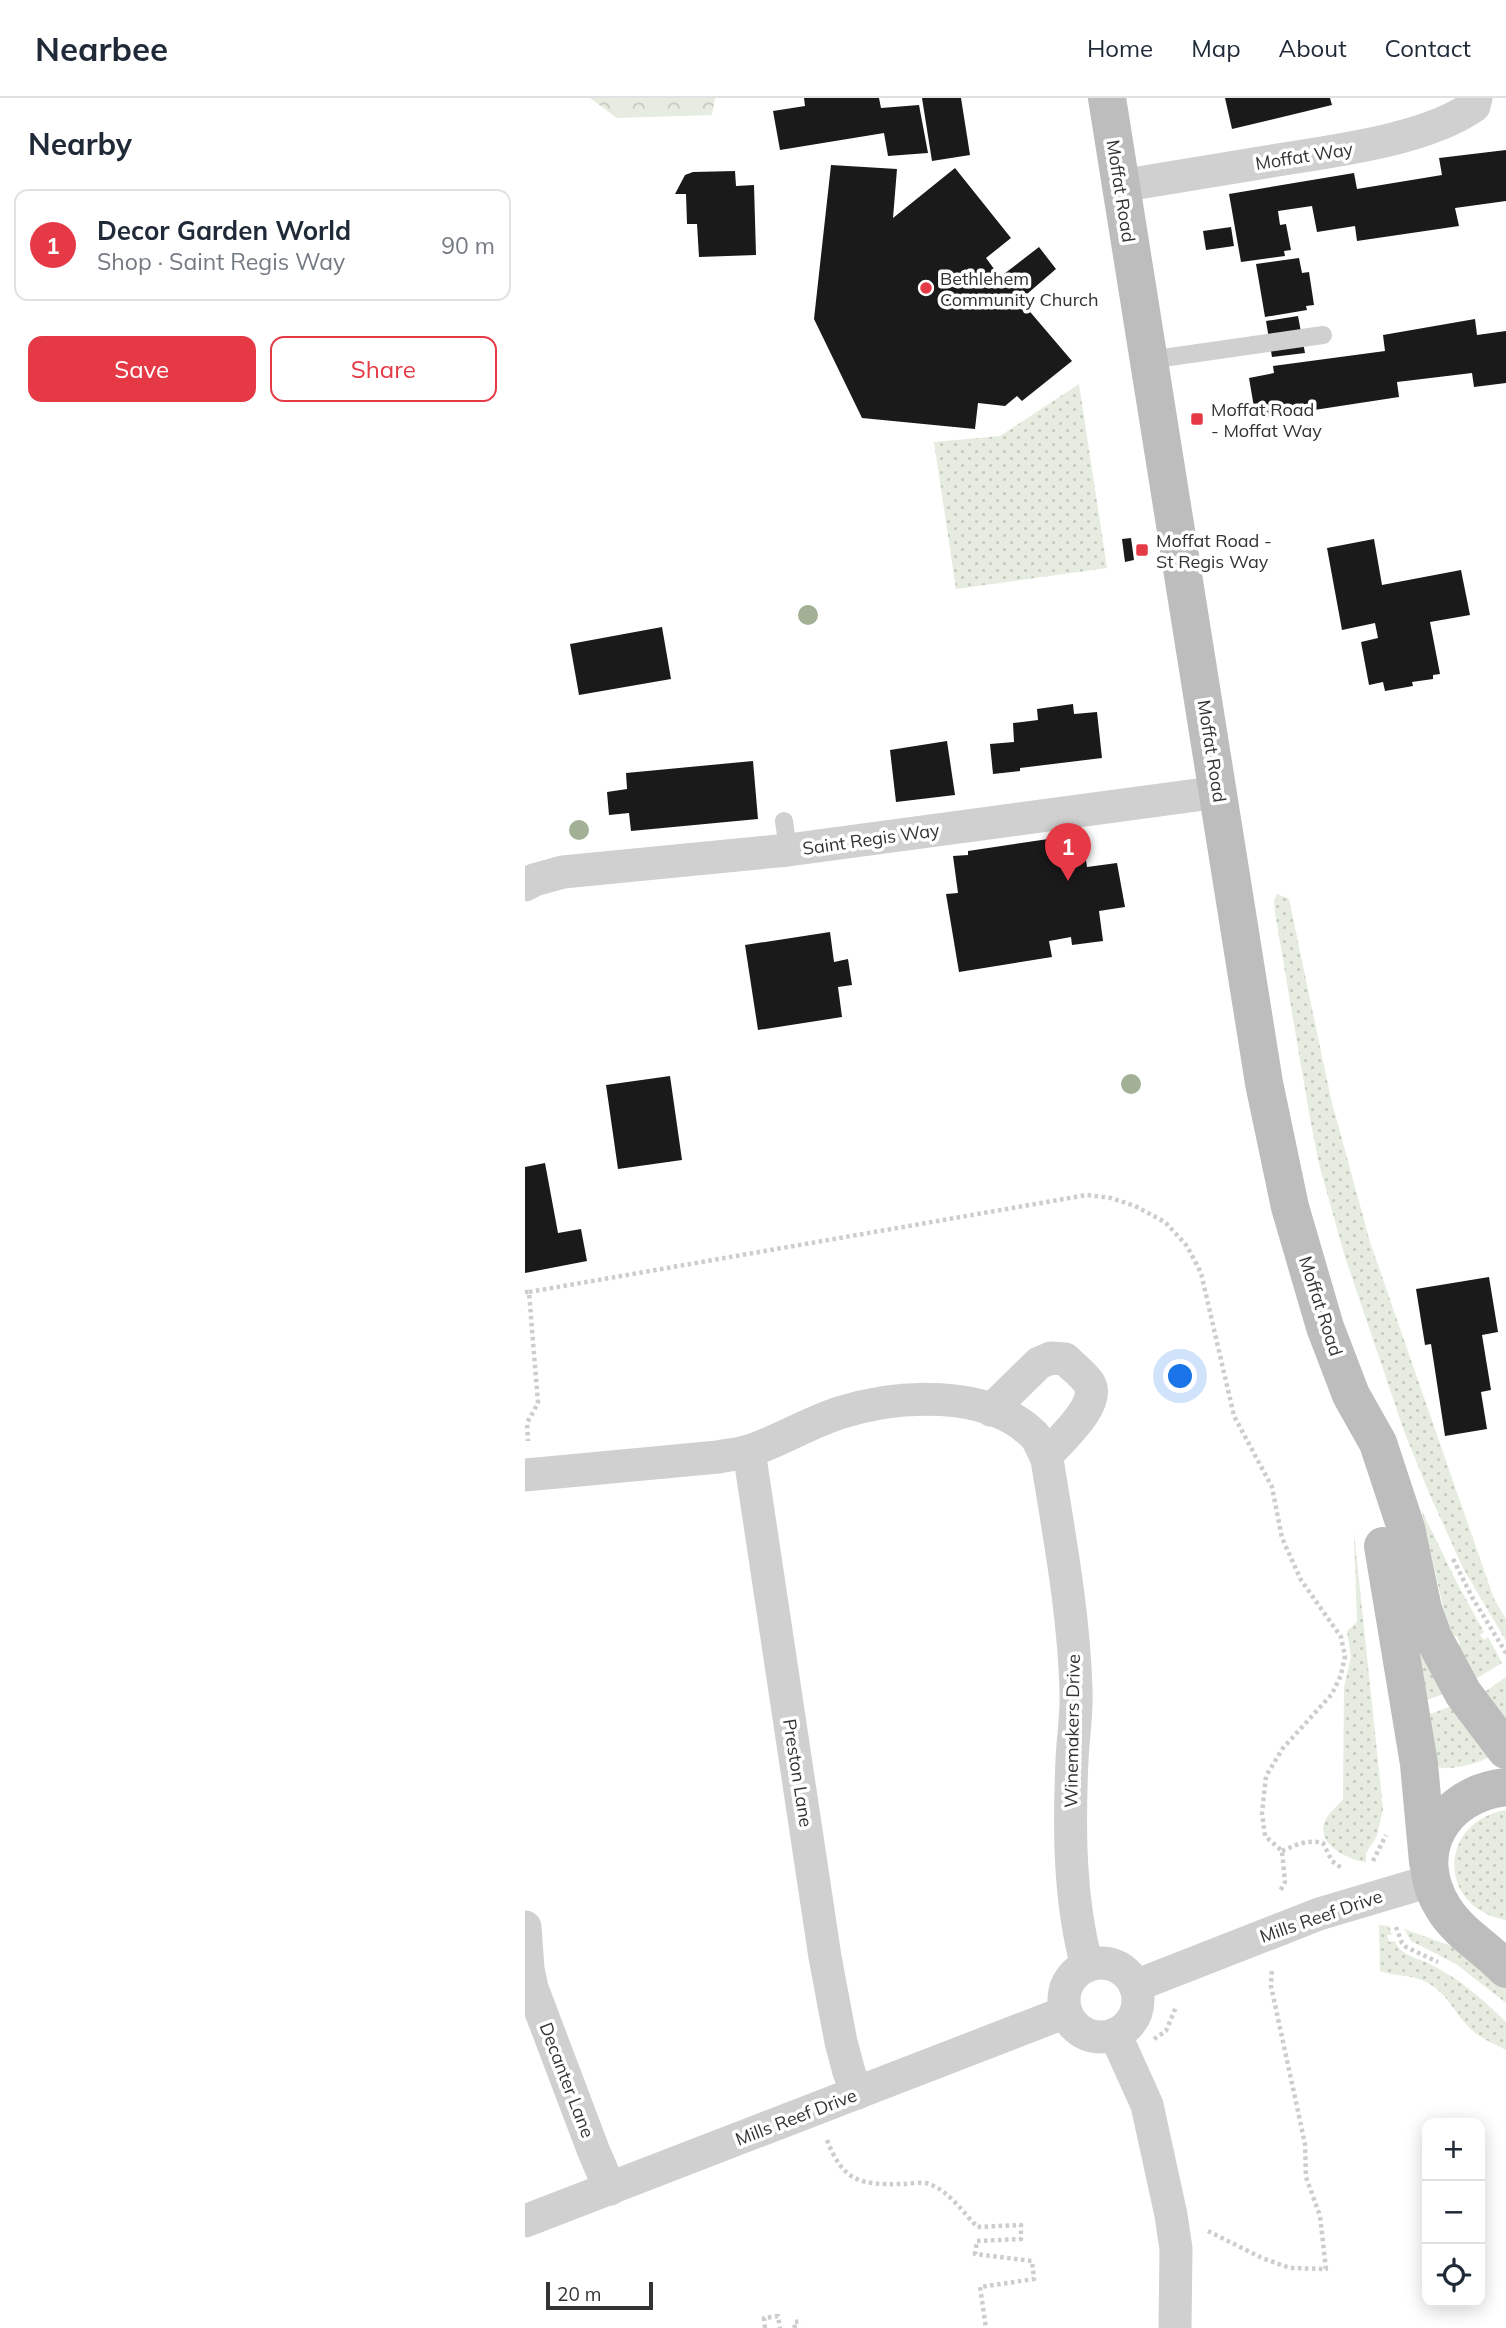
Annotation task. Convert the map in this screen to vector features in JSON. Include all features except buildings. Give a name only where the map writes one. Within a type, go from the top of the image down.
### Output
[{"type":"main road","name":"Moffat Road","points":[[1107,98],[1264,1083],[1290,1207],[1325,1327],[1351,1395],[1378,1443],[1406,1528],[1420,1599],[1433,1637],[1463,1693],[1506,1750]]},
{"type":"main road","name":"Moffat Road","points":[[1351,1395],[1357,1452],[1378,1524],[1391,1587],[1419,1764],[1429,1872],[1444,1910],[1454,1923],[1506,1969]]},
{"type":"main road","points":[[1429,1872],[1434,1834],[1449,1812],[1473,1796],[1506,1787]]},
{"type":"main road","name":"Moffat Road","points":[[1464,1931],[1488,1943],[1506,1946]]},
{"type":"street","name":"Moffat Way","points":[[1120,186],[1355,148],[1457,118],[1474,106],[1476,98]]},
{"type":"street","name":"Saint Regis Way","points":[[525,885],[563,872],[786,835],[1219,792]]},
{"type":"street","points":[[991,1410],[1039,1363],[1051,1358],[1065,1359],[1090,1384],[1091,1398],[1083,1413],[1046,1456]]},
{"type":"street","name":"Winemakers Drive","points":[[527,1475],[718,1457],[749,1451],[841,1412],[891,1402],[938,1399],[978,1405],[1006,1415],[1036,1437],[1046,1456],[1075,1651],[1076,1694],[1070,1798],[1072,1860],[1078,1931],[1087,1966]]},
{"type":"street","name":"Preston Lane","points":[[749,1451],[825,1957],[841,2042],[857,2093]]},
{"type":"street","name":"Mills Reef Drive","points":[[1135,1986],[1429,1872]]},
{"type":"street","name":"Decanter Lane","points":[[525,1927],[532,1988],[610,2189]]},
{"type":"street","points":[[1119,2045],[1123,2030],[1138,2005],[1135,1986],[1131,1978],[1115,1966],[1107,1963],[1087,1966],[1067,1984],[1064,2002],[1066,2012],[1070,2021],[1085,2033],[1105,2037],[1119,2045],[1147,2105],[1173,2227],[1175,2328]]},
{"type":"street","name":"Mills Reef Drive","points":[[525,2221],[1066,2012]]},
{"type":"lane","points":[[1149,360],[1324,335]]},
{"type":"path","points":[[525,1292],[529,1292],[538,1403],[527,1423],[527,1475]]},
{"type":"path","points":[[1450,1552],[1472,1597],[1506,1653]]},
{"type":"path","points":[[1282,1851],[1302,1843],[1318,1841],[1338,1867],[1347,1871]]},
{"type":"path","points":[[1173,2227],[1203,2228],[1262,2258],[1290,2268],[1326,2269],[1320,2216],[1306,2177],[1305,2144],[1271,1986],[1275,1961],[1263,1967]]},
{"type":"path","points":[[1119,2045],[1166,2031],[1176,2007],[1188,2001]]},
{"type":"path","points":[[815,2109],[836,2163],[859,2181],[884,2184],[927,2183],[950,2197],[977,2227],[1021,2225],[1021,2239],[977,2241],[975,2254],[1032,2260],[1034,2279],[980,2287],[986,2328]]},
{"type":"path","points":[[765,2328],[764,2318],[778,2316],[780,2328]]},
{"type":"path","points":[[795,2328],[794,2322],[802,2321]]},
{"type":"green space","points":[[590,98],[715,98],[712,115],[617,118]]},
{"type":"green space","points":[[1079,384],[1107,568],[956,589],[934,442],[1000,436]]},
{"type":"green space","points":[[1277,894],[1289,899],[1331,1099],[1370,1242],[1494,1599],[1506,1619],[1506,1641],[1463,1568],[1429,1493],[1404,1431],[1345,1257],[1319,1164],[1310,1118],[1275,913],[1274,900]]},
{"type":"green space","points":[[1421,1509],[1484,1632],[1480,1635],[1484,1640],[1488,1637],[1502,1663],[1477,1678],[1457,1646],[1460,1643],[1452,1634],[1444,1611]]},
{"type":"green space","points":[[1354,1532],[1383,1809],[1377,1836],[1366,1853],[1366,1862],[1351,1858],[1335,1849],[1329,1844],[1323,1829],[1326,1818],[1343,1799],[1344,1687],[1351,1657],[1347,1631],[1357,1622]]},
{"type":"green space","points":[[1424,1641],[1444,1694],[1427,1700],[1413,1644]]},
{"type":"green space","points":[[1506,1677],[1506,1728],[1483,1693]]},
{"type":"green space","points":[[1452,1706],[1489,1757],[1453,1768],[1441,1768],[1434,1762],[1430,1714]]},
{"type":"green space","points":[[1506,1810],[1506,1920],[1483,1912],[1467,1899],[1457,1883],[1454,1865],[1457,1847],[1467,1831],[1483,1818]]},
{"type":"green space","points":[[1379,1925],[1389,1926],[1392,1935],[1387,1935],[1389,1942],[1395,1941],[1403,1952],[1458,1981],[1506,2022],[1506,2050],[1470,2028],[1436,1988],[1416,1978],[1380,1971]]},
{"type":"green space","points":[[1404,1929],[1454,1947],[1506,1987],[1506,2003],[1456,1964],[1411,1941]]},
{"type":"place","name":"Bethlehem Community Church","points":[[926,288]]},
{"type":"place","name":"Moffat Road - Moffat Way","points":[[1197,419]]},
{"type":"place","name":"Moffat Road - St Regis Way","points":[[1142,550]]},
{"type":"place","name":"Decor Garden World","points":[[1068,881]]}]
